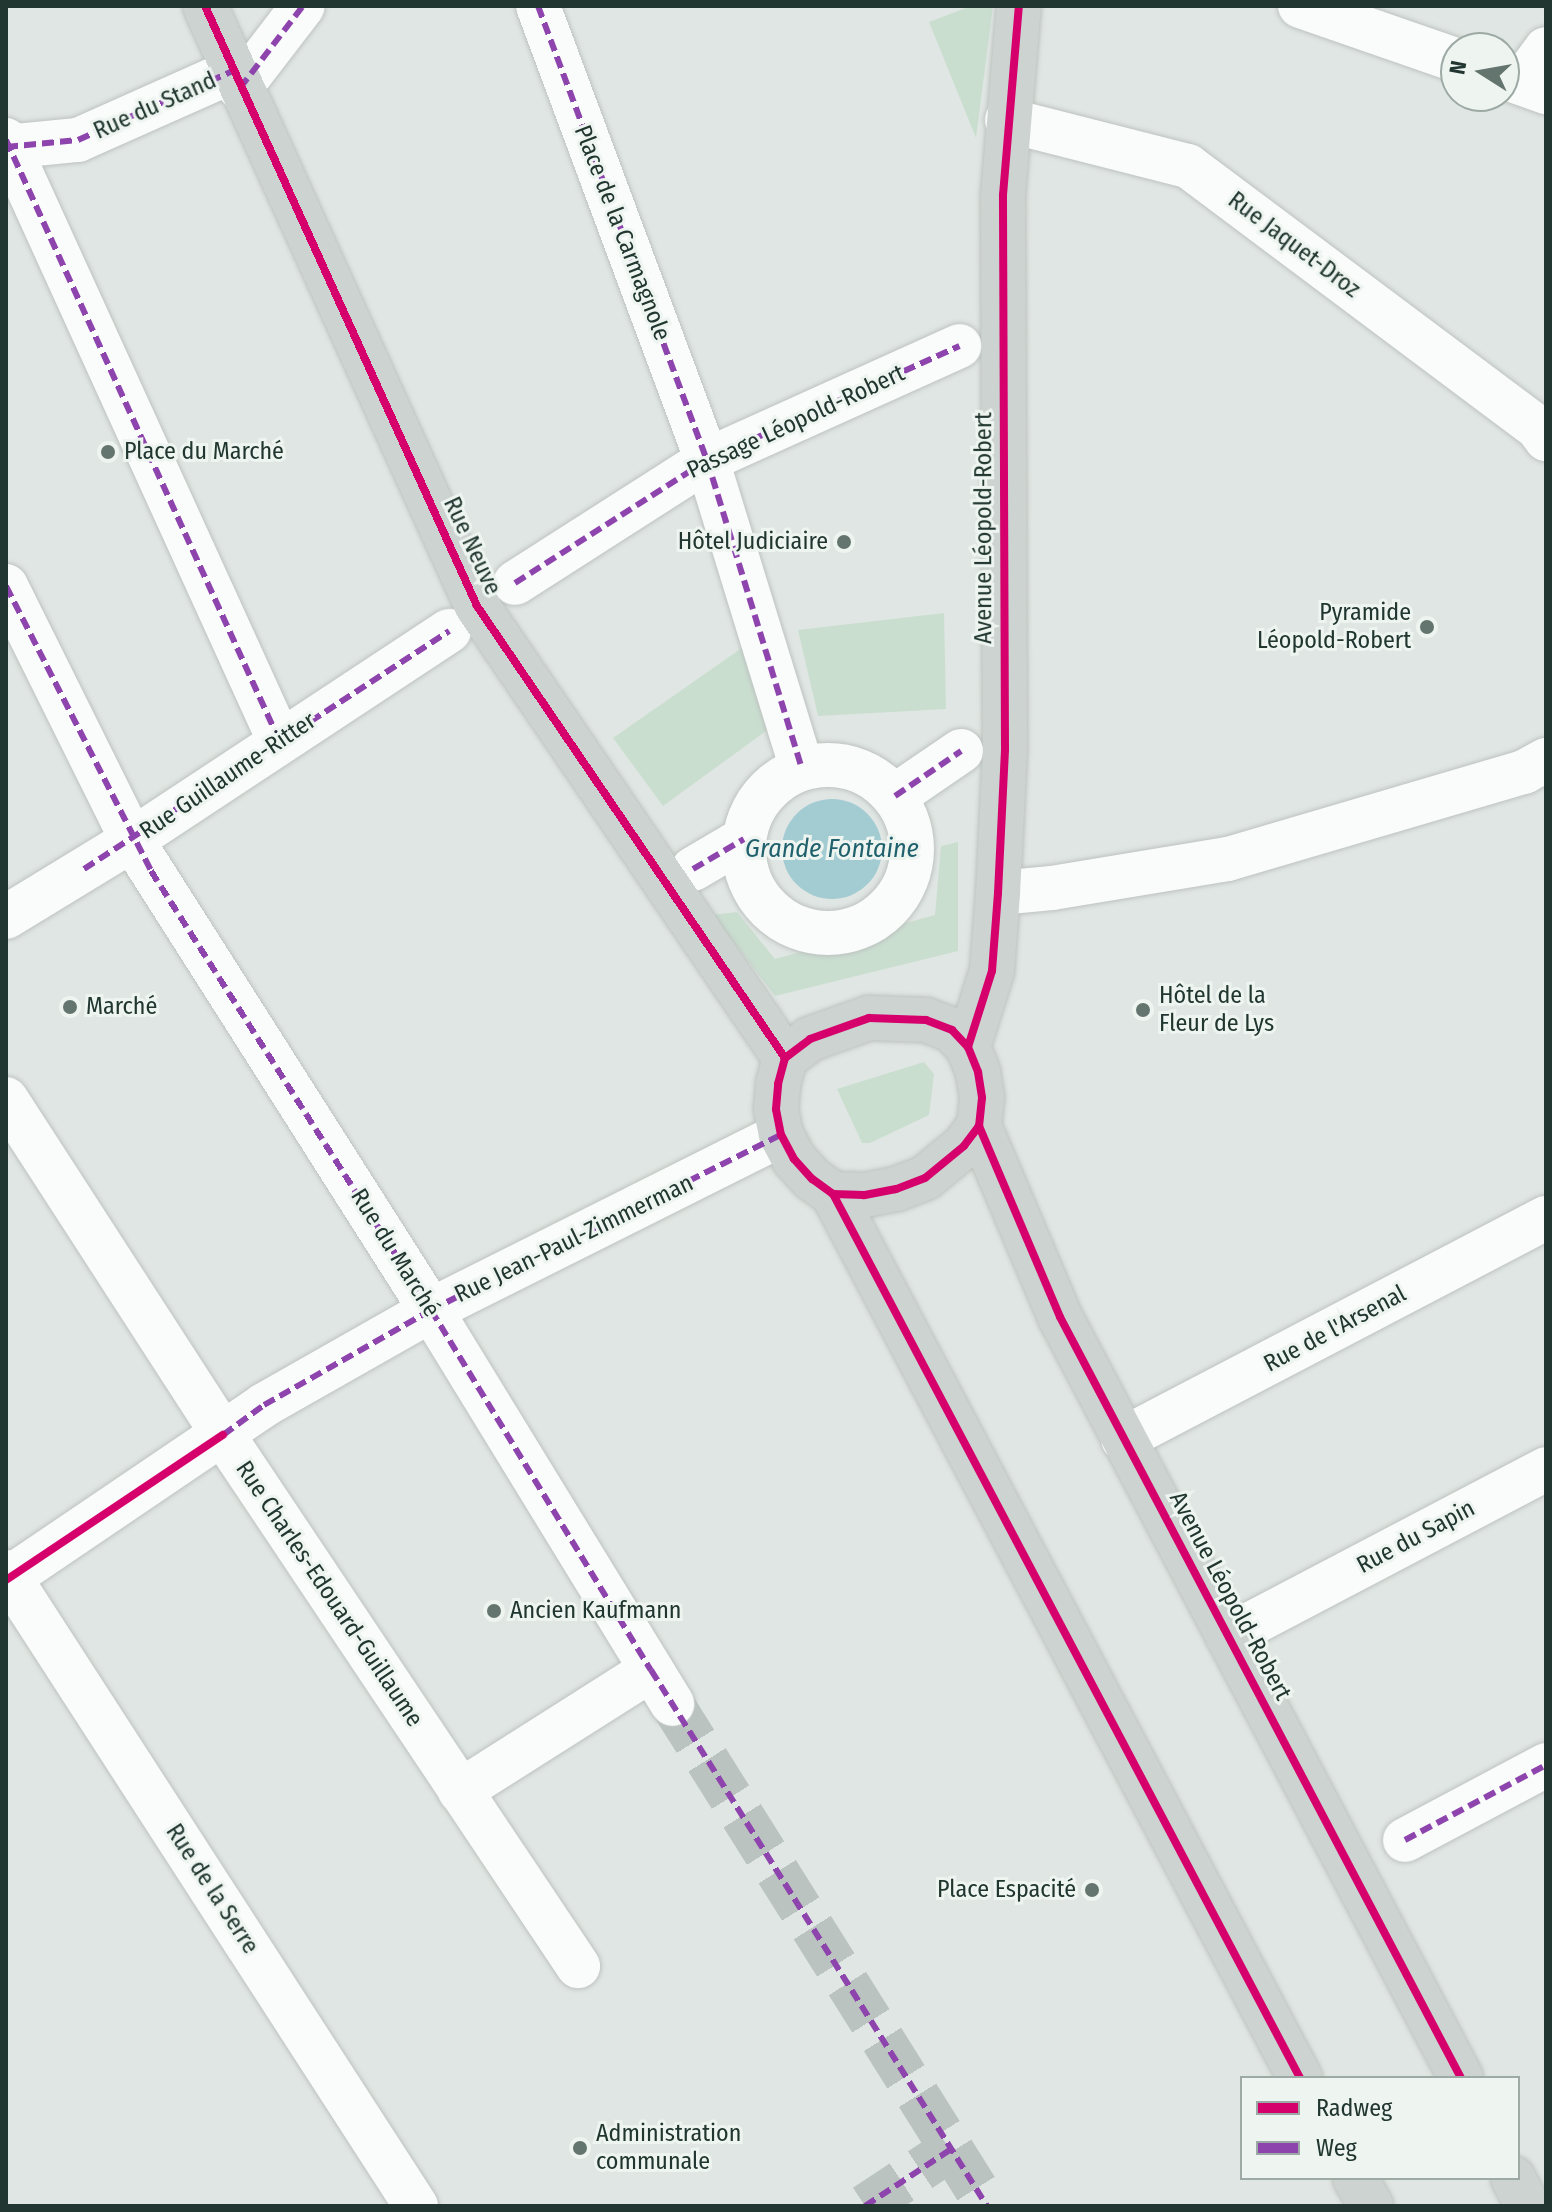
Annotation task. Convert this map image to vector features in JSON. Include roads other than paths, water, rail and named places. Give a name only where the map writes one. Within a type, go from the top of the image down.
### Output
[{"type":"main road","name":"Rue Neuve","points":[[205,6],[477,606],[785,1058]]},
{"type":"main road","name":"Avenue Léopold-Robert","points":[[968,1047],[992,971],[998,893],[1005,750],[1003,195],[1019,6]]},
{"type":"main road","points":[[833,1194],[864,1195],[896,1189],[925,1178],[964,1146],[979,1126],[982,1098],[978,1072],[968,1047],[952,1030],[926,1020],[869,1018],[810,1039],[785,1058],[776,1109],[781,1135],[794,1159],[812,1179],[833,1194],[1299,2076]]},
{"type":"main road","name":"Avenue Léopold-Robert","points":[[979,1126],[1060,1317],[1460,2076]]},
{"type":"main road","points":[[1356,2180],[1371,2206]]},
{"type":"main road","points":[[1514,2180],[1528,2206]]},
{"type":"street","points":[[237,80],[303,6]]},
{"type":"street","name":"Place de la Carmagnole","points":[[538,6],[707,460],[802,768]]},
{"type":"street","points":[[1300,6],[1440,54]]},
{"type":"street","points":[[1524,84],[1546,49]]},
{"type":"street","name":"Rue du Stand","points":[[7,144],[78,140],[237,80]]},
{"type":"street","name":"Rue Jaquet-Droz","points":[[1007,120],[1188,166],[1538,428],[1546,439]]},
{"type":"street","points":[[7,144],[280,742]]},
{"type":"street","name":"Passage Léopold-Robert","points":[[515,583],[707,460],[960,346]]},
{"type":"street","name":"Rue du Marché","points":[[6,586],[132,840],[431,1310],[661,1687],[460,1791]]},
{"type":"street","name":"Rue Guillaume-Ritter","points":[[6,917],[132,840],[449,631]]},
{"type":"street","points":[[895,796],[961,751]]},
{"type":"street","points":[[998,893],[1052,888],[1228,859],[1524,772],[1546,760]]},
{"type":"street","points":[[827,765],[853,768],[876,779],[895,796],[908,820],[913,848],[909,875],[897,900],[877,919],[852,931],[824,934],[797,928],[774,914],[756,892],[746,867],[744,839],[751,816],[763,795],[781,779],[802,768],[827,765]]},
{"type":"street","points":[[693,869],[744,839]]},
{"type":"street","name":"Rue Charles-Edouard-Guillaume","points":[[6,1099],[223,1435],[578,1966]]},
{"type":"street","name":"Rue Jean-Paul-Zimmerman","points":[[7,1577],[264,1405],[431,1310],[781,1135]]},
{"type":"street","name":"Rue de l'Arsenal","points":[[1123,1439],[1546,1218]]},
{"type":"street","name":"Rue du Sapin","points":[[1228,1636],[1546,1469]]},
{"type":"street","name":"Rue de la Serre","points":[[7,1577],[416,2206]]},
{"type":"street","points":[[1405,1840],[1546,1765]]},
{"type":"water","name":"Grande Fontaine","points":[[832,799],[851,802],[868,813],[879,830],[882,849],[879,868],[868,885],[851,896],[832,899],[813,896],[796,885],[785,868],[782,849],[785,830],[796,813],[813,802]]},
{"type":"tunnel","points":[[672,1704],[987,2206]]},
{"type":"tunnel","points":[[865,2206],[950,2150]]},
{"type":"place","name":"Place du Marché","points":[[108,452]]},
{"type":"place","name":"Hôtel Judiciaire","points":[[844,542]]},
{"type":"place","name":"Pyramide Léopold-Robert","points":[[1427,627]]},
{"type":"place","name":"Marché","points":[[70,1007]]},
{"type":"place","name":"Hôtel de la Fleur de Lys","points":[[1143,1010]]},
{"type":"place","name":"Ancien Kaufmann","points":[[494,1611]]},
{"type":"place","name":"Place Espacité","points":[[1092,1890]]},
{"type":"place","name":"Administration communale","points":[[580,2148]]}]
